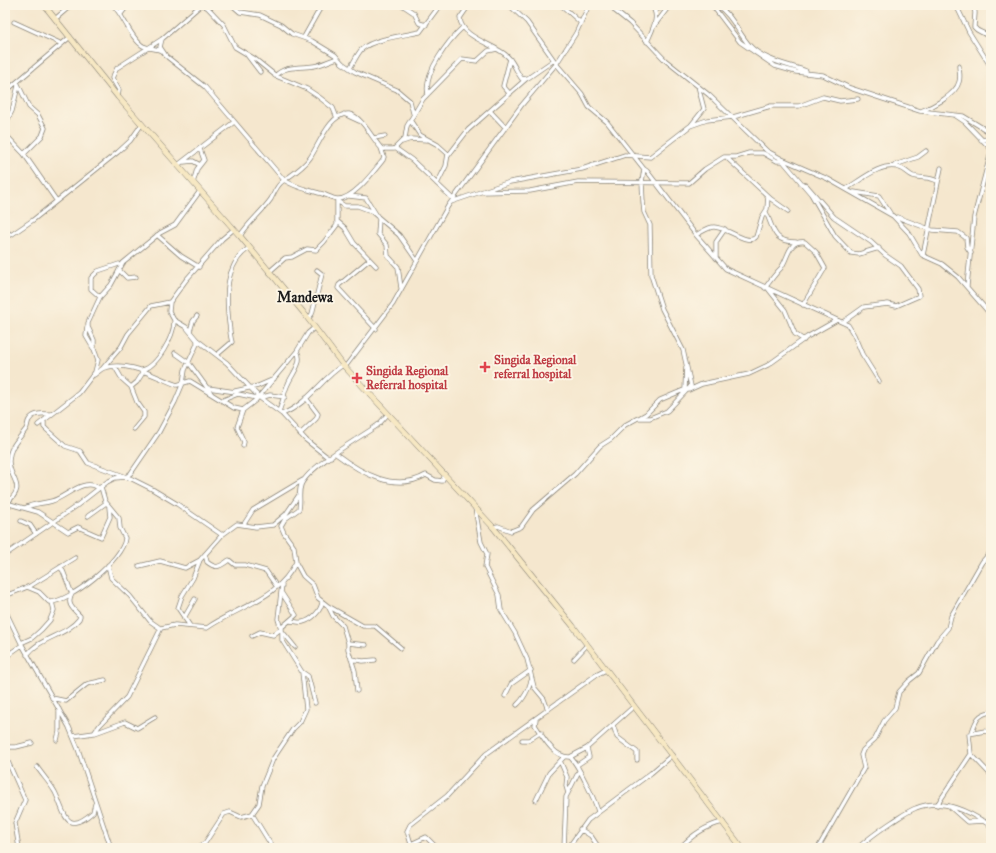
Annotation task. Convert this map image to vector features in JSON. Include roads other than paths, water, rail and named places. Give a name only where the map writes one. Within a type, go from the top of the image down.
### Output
[{"type":"main road","points":[[44,5],[118,97],[180,164],[193,183],[240,236],[308,319],[344,366],[493,527],[587,645],[742,848]]},
{"type":"street","points":[[113,5],[121,14],[137,41],[148,49],[162,50]]},
{"type":"street","points":[[121,14],[122,5]]},
{"type":"street","points":[[121,14],[128,5]]},
{"type":"street","points":[[118,97],[119,90],[112,78],[113,72],[117,68],[148,49],[204,6],[217,5]]},
{"type":"street","points":[[232,5],[240,12],[260,15],[277,23],[292,34],[304,37],[338,58],[342,63],[350,68],[383,85],[397,90],[412,104],[413,114]]},
{"type":"street","points":[[304,37],[322,5]]},
{"type":"street","points":[[402,5],[414,13],[419,23],[426,25]]},
{"type":"street","points":[[350,68],[360,52],[366,46],[406,34],[419,33],[440,5]]},
{"type":"street","points":[[469,5],[460,18],[463,27],[473,36],[497,49],[510,59],[522,79],[526,79]]},
{"type":"street","points":[[509,5],[527,22],[554,60],[582,94],[592,110],[607,122],[722,266],[731,272],[767,289],[843,322],[851,328],[862,354],[879,381]]},
{"type":"street","points":[[561,5],[581,23]]},
{"type":"street","points":[[280,412],[291,410],[306,398],[335,370],[344,366],[376,329],[401,291],[416,261],[450,203],[521,106],[557,63],[581,23],[589,5]]},
{"type":"street","points":[[612,5],[615,11],[630,23],[665,60],[698,86],[733,117],[767,151],[782,160],[828,179],[892,215],[928,229],[958,232],[966,238],[967,247],[971,253]]},
{"type":"street","points":[[651,5],[656,10]]},
{"type":"street","points":[[653,27],[669,5]]},
{"type":"street","points":[[656,10],[669,5]]},
{"type":"street","points":[[712,5],[740,42],[756,55],[775,66],[796,72],[809,72]]},
{"type":"street","points":[[716,5],[726,14],[754,50],[768,57],[809,72],[823,75],[850,88],[920,111],[953,114],[969,118],[991,133]]},
{"type":"street","points":[[956,5],[969,32],[991,67]]},
{"type":"street","points":[[974,5],[975,29],[985,32],[991,40]]},
{"type":"street","points":[[204,6],[226,29],[232,43],[274,75],[307,89],[319,97],[333,108],[336,118]]},
{"type":"street","points":[[55,19],[68,8]]},
{"type":"street","points":[[647,42],[653,27],[656,10]]},
{"type":"street","points":[[14,22],[62,44]]},
{"type":"street","points":[[428,94],[427,87],[429,73],[449,42],[463,27]]},
{"type":"street","points":[[5,92],[18,84],[70,37]]},
{"type":"street","points":[[162,39],[160,45],[162,50],[174,63],[199,81],[284,180],[296,188],[324,194],[337,200],[345,206],[368,209],[399,235],[416,261]]},
{"type":"street","points":[[402,142],[413,114],[428,94],[462,59],[477,62],[488,51],[497,49]]},
{"type":"street","points":[[245,53],[260,72]]},
{"type":"street","points":[[274,75],[279,72],[301,66],[317,66],[338,58]]},
{"type":"street","points":[[510,59],[503,86],[510,94]]},
{"type":"street","points":[[437,184],[446,166],[448,156],[468,130],[526,79],[554,60]]},
{"type":"street","points":[[920,111],[937,105],[958,86],[960,77],[959,66]]},
{"type":"street","points":[[5,125],[12,111],[18,84]]},
{"type":"street","points":[[18,84],[29,107],[38,115],[45,128],[42,136],[24,154]]},
{"type":"street","points":[[450,203],[510,182],[582,169],[625,156],[650,157],[690,126],[704,109],[698,86]]},
{"type":"street","points":[[690,126],[714,118],[733,117],[771,106],[799,106],[823,97],[840,101],[858,99]]},
{"type":"street","points":[[490,111],[506,128]]},
{"type":"street","points":[[240,236],[284,180],[292,176],[309,160],[326,130],[336,118],[344,114],[360,121],[381,148],[384,157],[366,180],[349,196],[337,200]]},
{"type":"street","points":[[953,114],[965,122],[991,149]]},
{"type":"street","points":[[410,120],[417,132],[445,150],[448,156]]},
{"type":"street","points":[[180,164],[234,122]]},
{"type":"street","points":[[5,230],[11,234],[15,233],[56,200],[85,180],[130,141],[142,124]]},
{"type":"street","points":[[5,134],[24,154],[56,200]]},
{"type":"street","points":[[374,138],[385,136]]},
{"type":"street","points":[[981,140],[988,139],[991,136]]},
{"type":"street","points":[[381,148],[385,150],[395,148],[402,142],[411,139],[428,140]]},
{"type":"street","points":[[395,148],[412,160],[453,199]]},
{"type":"street","points":[[193,183],[200,165],[204,160],[200,149]]},
{"type":"street","points":[[846,189],[881,168],[911,160],[926,151]]},
{"type":"street","points":[[967,286],[976,210],[991,152]]},
{"type":"street","points":[[480,192],[530,191],[578,182],[655,182],[666,184],[691,183],[710,165],[721,158],[736,158],[749,153],[762,153],[777,161],[782,160]]},
{"type":"street","points":[[728,158],[768,196],[788,211]]},
{"type":"street","points":[[782,160],[818,204],[835,236],[852,254],[869,252],[879,248]]},
{"type":"street","points":[[180,164],[193,161],[200,165]]},
{"type":"street","points":[[891,166],[904,170],[912,176],[927,177],[937,181]]},
{"type":"street","points":[[922,255],[940,168]]},
{"type":"street","points":[[638,418],[650,418],[667,411],[691,386],[683,350],[662,309],[651,275],[650,225],[644,212],[642,182],[644,169]]},
{"type":"street","points":[[802,184],[806,185],[834,217],[879,248],[885,255],[902,267],[918,289],[919,296],[896,306],[888,304],[864,307],[843,322]]},
{"type":"street","points":[[92,377],[98,364],[94,349],[94,340],[88,325],[100,297],[112,285],[119,270],[133,254],[157,235],[175,225],[200,191]]},
{"type":"street","points":[[851,192],[880,196],[892,215],[901,222],[922,255],[942,264],[967,286],[991,315]]},
{"type":"street","points":[[349,196],[366,198],[379,219],[378,232],[387,245],[389,250],[388,256],[398,267],[402,283],[401,291]]},
{"type":"street","points":[[768,196],[766,212],[776,235],[785,242],[788,252]]},
{"type":"street","points":[[269,272],[285,258],[294,257],[307,249],[317,249],[334,229],[337,221],[337,200]]},
{"type":"street","points":[[696,235],[711,228],[725,229],[751,241],[756,237],[762,217],[766,212]]},
{"type":"street","points":[[337,221],[345,228],[351,240],[376,266]]},
{"type":"street","points":[[131,387],[142,370],[151,366],[160,357],[173,331],[174,320],[169,310],[170,302],[189,275],[199,266],[222,239],[234,229]]},
{"type":"street","points":[[716,258],[716,242],[725,229]]},
{"type":"street","points":[[157,235],[176,252],[199,266]]},
{"type":"street","points":[[785,242],[804,242],[808,244],[825,268],[803,305]]},
{"type":"street","points":[[767,289],[781,267],[788,252],[796,242]]},
{"type":"street","points":[[218,354],[232,342],[226,304],[231,272],[242,253],[249,248]]},
{"type":"street","points":[[370,260],[339,285],[338,288],[376,329]]},
{"type":"street","points":[[100,297],[91,289],[91,278],[98,271],[119,264]]},
{"type":"street","points":[[119,270],[127,278],[136,277]]},
{"type":"street","points":[[308,319],[312,314],[318,287],[322,277],[322,274],[317,270]]},
{"type":"street","points":[[767,289],[785,310],[796,334],[804,340]]},
{"type":"street","points":[[38,425],[79,392],[92,377],[104,368],[121,346],[128,334],[151,306],[170,302]]},
{"type":"street","points":[[190,331],[193,321],[197,316]]},
{"type":"street","points":[[174,320],[186,326],[197,340],[218,354],[259,398],[280,412],[300,434],[324,454],[331,457]]},
{"type":"street","points":[[493,527],[498,526],[511,531],[522,527],[532,510],[575,474],[600,446],[625,425],[646,414],[660,400],[702,384],[749,374],[769,365],[804,340],[837,320]]},
{"type":"street","points":[[243,446],[244,442],[237,427],[243,410],[259,398],[297,351],[308,333],[314,328]]},
{"type":"street","points":[[5,555],[115,478],[126,477],[132,473],[159,432],[184,383],[185,370],[197,344],[197,340]]},
{"type":"street","points":[[280,412],[288,384],[298,364],[299,354],[297,351]]},
{"type":"street","points":[[175,353],[189,363],[211,394]]},
{"type":"street","points":[[104,368],[115,367],[142,370],[177,385],[190,380],[234,408],[243,410]]},
{"type":"street","points":[[115,367],[122,379],[131,387],[137,402],[145,414],[134,429]]},
{"type":"street","points":[[208,388],[235,391],[251,388],[274,379]]},
{"type":"street","points":[[235,391],[241,394]]},
{"type":"street","points":[[223,400],[234,394],[259,398],[270,395],[285,398]]},
{"type":"street","points":[[300,434],[316,419],[318,414],[306,398]]},
{"type":"street","points":[[51,414],[36,414],[33,416],[29,420],[27,428],[14,445],[9,460],[17,489],[14,497],[6,504],[40,513],[68,532],[78,527],[101,537],[110,517],[109,507]]},
{"type":"street","points":[[244,524],[253,510],[304,480],[326,460],[375,428],[388,414]]},
{"type":"street","points":[[44,420],[44,427],[47,430],[65,446],[80,451],[88,463],[140,482],[177,504],[222,535]]},
{"type":"street","points":[[324,454],[326,460]]},
{"type":"street","points":[[336,454],[361,470],[377,478],[394,483],[414,481],[426,475],[435,480],[442,481],[445,475]]},
{"type":"street","points":[[190,626],[178,608],[180,600],[205,553],[235,524],[244,524],[256,527],[273,525],[286,514],[299,495],[304,480]]},
{"type":"street","points":[[25,508],[33,504],[39,505],[56,500],[86,485],[93,485],[100,488],[106,503],[119,518],[120,528],[125,540],[97,578],[72,594],[52,602],[45,600],[36,590],[27,587]]},
{"type":"street","points":[[299,495],[299,509],[285,519],[281,528],[294,547],[298,570],[313,585],[316,596],[328,606],[363,626],[374,626],[401,648]]},
{"type":"street","points":[[88,516],[106,503]]},
{"type":"street","points":[[475,506],[481,542],[487,554],[485,567],[499,595],[501,610],[515,633],[531,670],[529,688],[517,705]]},
{"type":"street","points":[[21,521],[30,525],[36,534]]},
{"type":"street","points":[[818,848],[864,768],[861,755],[863,750],[875,739],[884,721],[895,708],[899,692],[919,673],[937,641],[948,628],[951,616],[982,562],[991,552]]},
{"type":"street","points":[[205,553],[206,560],[215,568],[229,560],[235,565],[245,565],[266,571],[277,587]]},
{"type":"street","points":[[5,596],[27,587],[75,558]]},
{"type":"street","points":[[139,566],[160,561],[185,568],[200,560]]},
{"type":"street","points":[[296,563],[282,585],[278,619],[282,640],[302,672],[308,676],[315,703]]},
{"type":"street","points":[[108,565],[110,578],[130,596],[150,621],[160,628],[175,625],[206,628],[215,621],[259,601],[277,587],[282,585]]},
{"type":"street","points":[[60,567],[72,594]]},
{"type":"street","points":[[252,636],[261,632],[268,635],[273,635],[296,614],[281,592]]},
{"type":"street","points":[[27,655],[38,644],[54,637],[78,621],[80,616],[70,605],[69,600],[72,594]]},
{"type":"street","points":[[184,618],[195,599]]},
{"type":"street","points":[[289,621],[303,622],[307,620],[320,610],[322,601]]},
{"type":"street","points":[[5,660],[21,644],[32,638],[48,623],[54,610],[52,602]]},
{"type":"street","points":[[328,606],[333,616],[345,628],[348,649],[357,682],[357,691]]},
{"type":"street","points":[[5,610],[21,644],[73,736],[111,848]]},
{"type":"street","points":[[94,733],[127,697],[160,628]]},
{"type":"street","points":[[281,629],[295,647]]},
{"type":"street","points":[[348,643],[366,645]]},
{"type":"street","points":[[574,659],[587,645]]},
{"type":"street","points":[[351,659],[363,661],[375,660]]},
{"type":"street","points":[[504,696],[511,684],[531,670]]},
{"type":"street","points":[[411,844],[407,831],[410,825],[447,796],[486,754],[596,675],[606,670]]},
{"type":"street","points":[[197,848],[205,842],[224,814],[230,812],[241,817],[252,814],[259,804],[262,786],[273,759],[293,729],[300,722],[305,712],[302,672]]},
{"type":"street","points":[[531,679],[537,693],[544,699],[548,710]]},
{"type":"street","points":[[52,698],[66,701],[87,684],[105,680]]},
{"type":"street","points":[[536,719],[535,725],[553,750],[564,757],[570,757],[588,748],[633,707]]},
{"type":"street","points":[[57,740],[59,732],[59,709]]},
{"type":"street","points":[[937,805],[970,754],[971,746],[968,737],[972,732],[975,721],[979,716],[991,712]]},
{"type":"street","points":[[73,736],[94,733],[126,722],[137,728],[155,717]]},
{"type":"street","points":[[613,725],[617,737],[637,752],[637,760]]},
{"type":"street","points":[[972,732],[988,731],[991,733]]},
{"type":"street","points":[[522,740],[530,740],[541,732]]},
{"type":"street","points":[[5,747],[16,747],[32,743]]},
{"type":"street","points":[[578,765],[589,757],[588,748]]},
{"type":"street","points":[[970,754],[991,775]]},
{"type":"street","points":[[5,755],[25,800],[15,823],[19,848]]},
{"type":"street","points":[[568,848],[580,828],[598,812],[672,756]]},
{"type":"street","points":[[536,800],[549,773],[561,763],[564,757]]},
{"type":"street","points":[[570,757],[578,765],[579,771],[595,802],[598,812]]},
{"type":"street","points":[[561,763],[567,777],[566,786],[568,793]]},
{"type":"street","points":[[37,767],[54,790],[63,814],[68,820],[77,823],[82,821],[93,812],[95,803]]},
{"type":"street","points":[[564,848],[564,816],[568,793],[579,771]]},
{"type":"street","points":[[858,848],[882,829],[915,808],[937,805],[948,806],[963,810],[991,826]]},
{"type":"street","points":[[948,806],[967,822],[984,821]]},
{"type":"street","points":[[252,814],[257,825],[273,848]]},
{"type":"street","points":[[680,848],[694,834],[714,824],[723,822]]},
{"type":"street","points":[[580,828],[591,836],[599,848]]},
{"type":"street","points":[[406,848],[426,837],[437,848]]},
{"type":"street","points":[[684,844],[687,848]]},
{"type":"place","name":"Singida Regional referral hospital","points":[[485,367]]},
{"type":"place","name":"Singida Regional Referral hospital","points":[[357,378]]},
{"type":"district","name":"Mandewa","points":[[305,297]]}]
